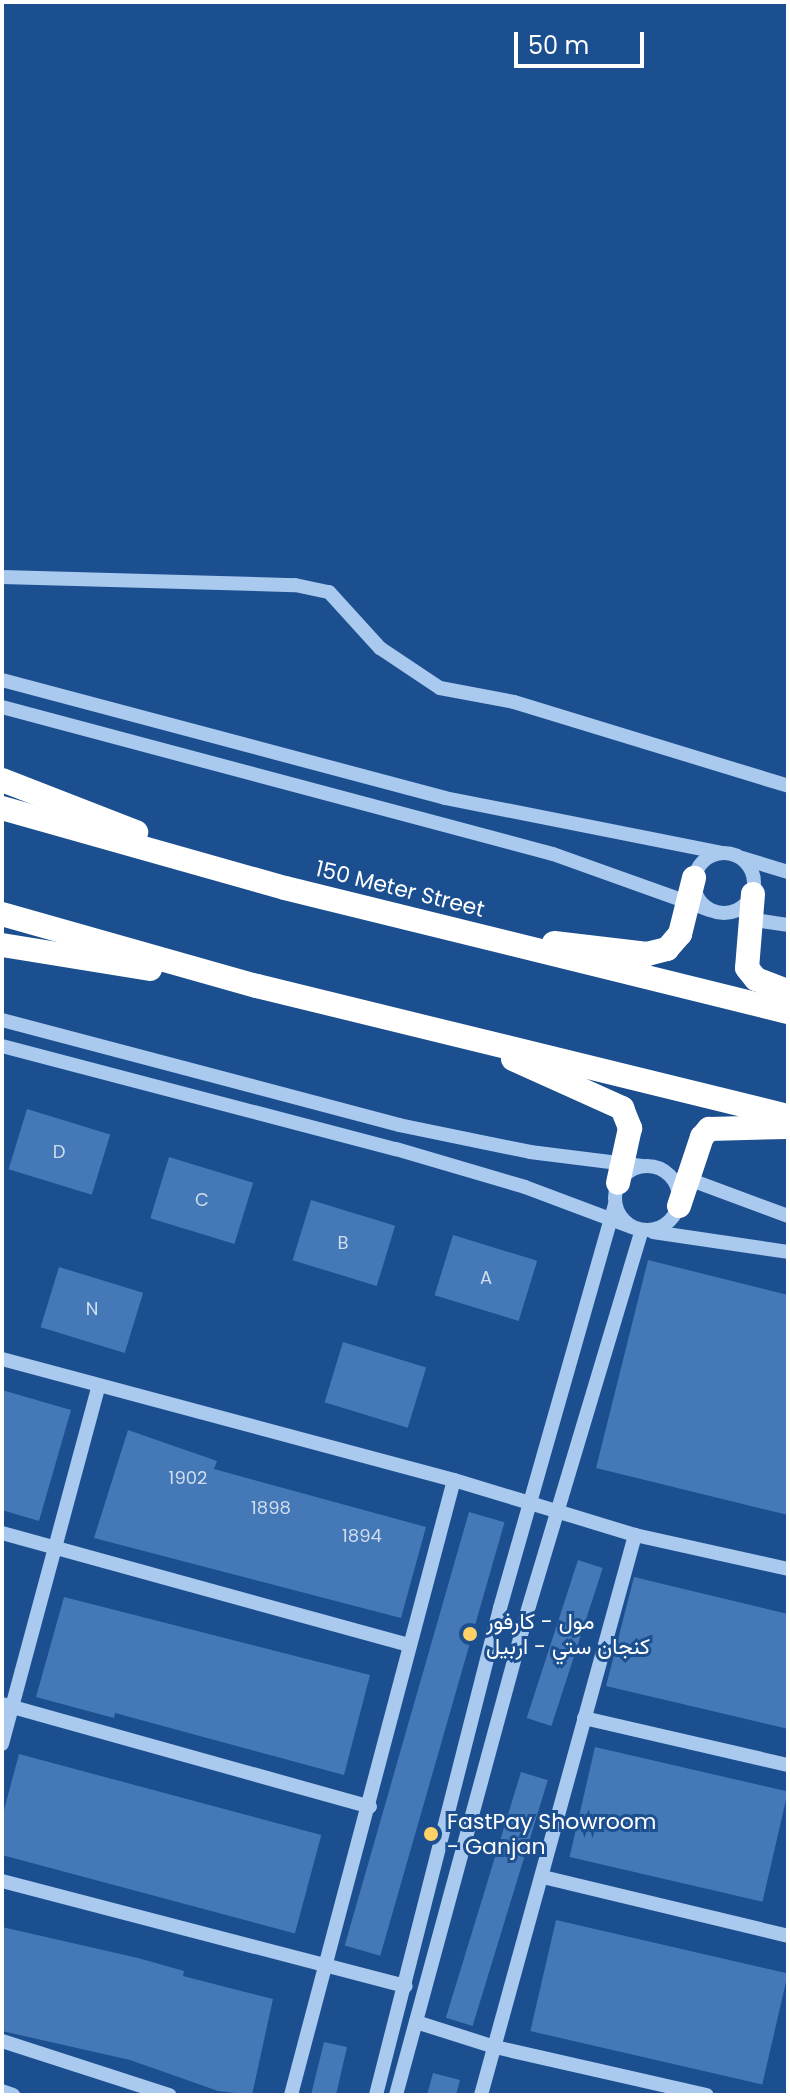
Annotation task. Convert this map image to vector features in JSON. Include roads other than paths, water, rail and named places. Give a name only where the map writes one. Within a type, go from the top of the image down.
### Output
[{"type":"highway","points":[[2,780],[285,888]]},
{"type":"highway","name":"150 Meter Street","points":[[2,808],[285,888],[788,1012]]},
{"type":"highway","points":[[753,894],[747,968],[756,979],[788,991]]},
{"type":"highway","points":[[518,945],[570,943],[661,952],[677,940],[704,901]]},
{"type":"highway","points":[[2,914],[257,986],[788,1116]]},
{"type":"highway","points":[[2,945],[257,986]]},
{"type":"highway","points":[[491,1045],[560,1082],[616,1103],[629,1121],[620,1172]]},
{"type":"highway","points":[[679,1206],[695,1175],[702,1137],[714,1127],[788,1127]]},
{"type":"street","points":[[2,577],[295,585],[329,592],[380,648],[440,688],[514,702],[788,786]]},
{"type":"street","points":[[2,680],[445,798],[722,853],[788,872]]},
{"type":"street","points":[[2,707],[553,854],[704,901],[749,919],[788,925]]},
{"type":"street","points":[[704,901],[703,860],[722,853]]},
{"type":"street","points":[[704,901],[741,909],[753,894],[753,874],[741,858]]},
{"type":"street","points":[[2,1020],[399,1125],[620,1172],[663,1170],[695,1175],[788,1216]]},
{"type":"street","points":[[2,1046],[410,1153],[525,1187],[640,1230],[788,1252]]},
{"type":"street","points":[[640,1230],[666,1225],[679,1206],[677,1185],[663,1170]]},
{"type":"street","points":[[376,2095],[500,1608],[611,1221],[620,1172]]},
{"type":"street","points":[[396,2095],[526,1616],[560,1512],[625,1272],[640,1230],[620,1172]]},
{"type":"street","points":[[2,1359],[454,1480],[635,1535],[788,1569]]},
{"type":"street","points":[[2,1744],[7,1705],[55,1547],[98,1387]]},
{"type":"street","points":[[291,2095],[370,1807],[409,1645],[454,1480]]},
{"type":"street","points":[[2,1533],[409,1645]]},
{"type":"street","points":[[481,2095],[635,1535]]},
{"type":"street","points":[[500,1608],[526,1616]]},
{"type":"street","points":[[7,1705],[370,1807]]},
{"type":"street","points":[[584,1718],[788,1765]]},
{"type":"street","points":[[543,1877],[788,1936]]},
{"type":"street","points":[[2,1881],[406,1986]]},
{"type":"street","points":[[416,2022],[495,2047],[707,2095]]},
{"type":"street","points":[[2,2041],[169,2095]]},
{"type":"street","points":[[2,2091],[13,2095]]},
{"type":"place","name":"مول - كارفور كنجان ستي - اربيل","points":[[470,1634]]},
{"type":"place","name":"FastPay Showroom - Ganjan","points":[[431,1834]]}]
